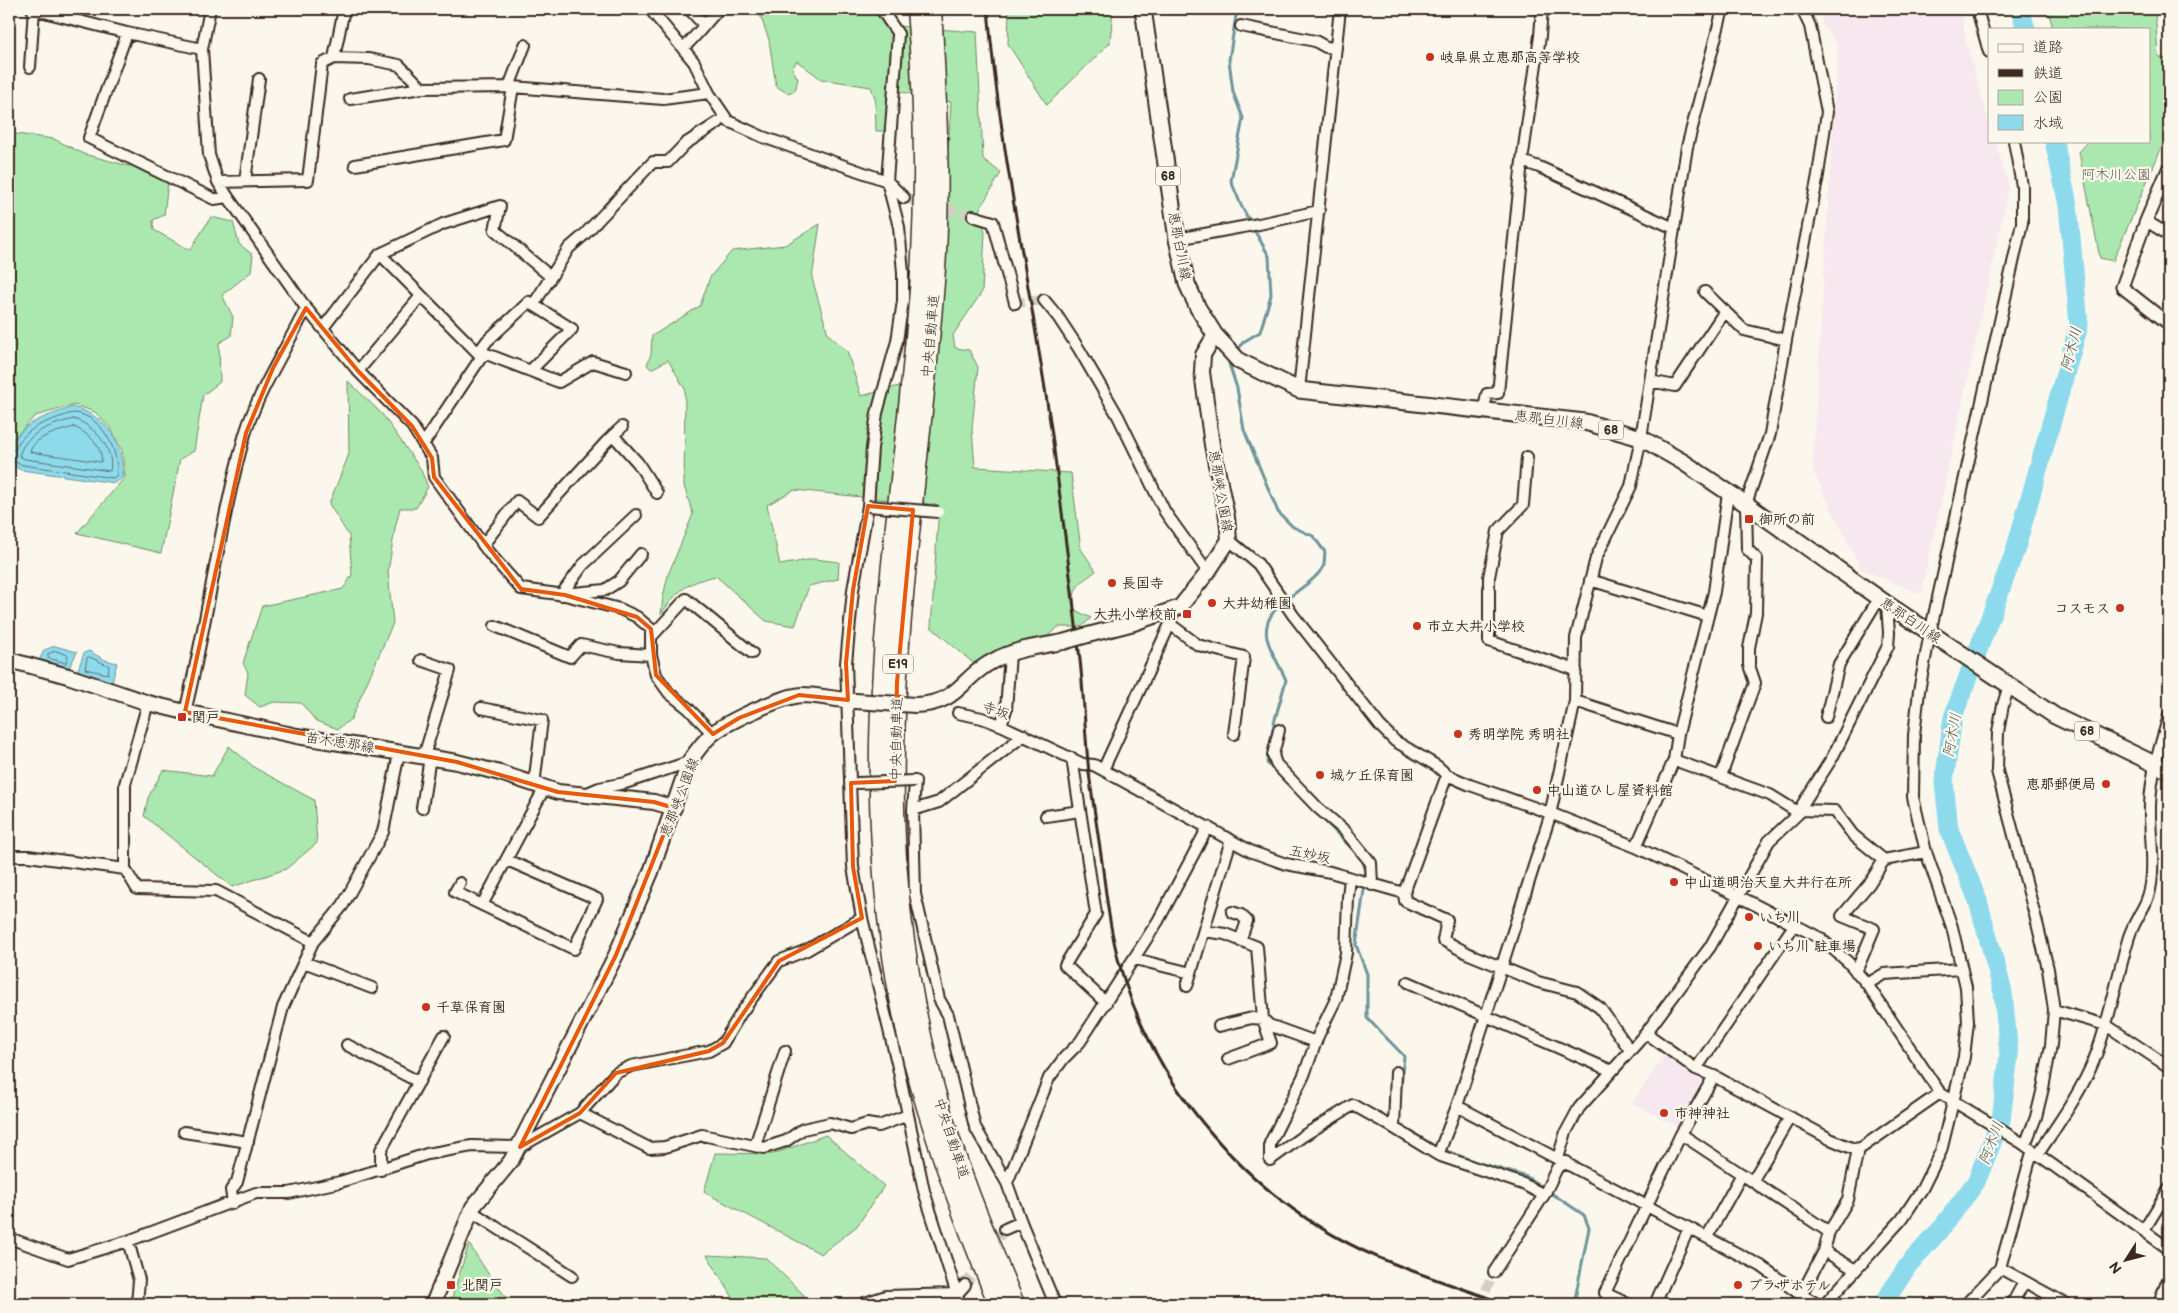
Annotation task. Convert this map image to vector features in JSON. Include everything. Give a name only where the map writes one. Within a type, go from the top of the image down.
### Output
[{"type":"highway","name":"中央自動車道","points":[[916,9],[923,144],[922,250],[916,326],[887,601],[882,674],[881,843],[888,929],[899,997],[912,1058],[944,1167],[998,1304]]},
{"type":"highway","name":"中央自動車道","points":[[932,9],[938,145],[937,251],[897,682],[894,764],[896,842],[903,918],[912,984],[926,1055],[959,1162],[979,1218],[1015,1304]]},
{"type":"main road","name":"恵那白川線","points":[[1144,9],[1177,239],[1187,284],[1198,308],[1215,335],[1234,355],[1299,390],[1585,422],[1641,438],[1683,462],[1746,504],[1930,634],[2055,716],[2154,762],[2169,771]]},
{"type":"main road","name":"恵那峡公園線","points":[[433,1304],[471,1211],[511,1161],[520,1146],[616,956],[651,872],[689,762],[699,747],[713,734],[739,718],[784,699],[799,695],[851,701],[929,705],[948,698],[986,665],[1010,654],[1134,623],[1180,606],[1208,572],[1229,540],[1227,517],[1212,445],[1202,372],[1203,356],[1215,335]]},
{"type":"main road","name":"苗木恵那線","points":[[9,660],[68,676],[148,703],[185,712],[298,736],[427,756],[500,773],[539,787],[654,802],[674,808]]},
{"type":"main road","points":[[2162,1304],[2169,1282]]},
{"type":"street","points":[[30,66],[34,9],[127,33],[202,49]]},
{"type":"street","points":[[210,9],[202,49],[209,155],[218,182],[228,197],[306,308],[358,372],[412,426],[432,458],[434,477],[483,545],[521,590],[561,595],[620,609],[637,617],[651,629],[651,655],[656,675],[670,693],[688,708],[713,734]]},
{"type":"street","points":[[334,58],[344,9]]},
{"type":"street","points":[[650,9],[694,62],[709,93],[728,120],[764,137],[887,181],[904,198]]},
{"type":"street","points":[[689,9],[703,24]]},
{"type":"street","points":[[683,48],[699,33],[703,24],[719,9]]},
{"type":"street","points":[[880,9],[898,34],[887,181],[899,227],[903,273],[903,301],[897,341],[877,413],[872,448],[868,506],[853,590],[846,663],[851,701],[854,784],[853,868],[862,918],[898,1067],[924,1191],[960,1304]]},
{"type":"street","points":[[1299,390],[1340,9]]},
{"type":"street","points":[[1485,404],[1487,394],[1498,393],[1522,161],[1540,36],[1542,9]]},
{"type":"street","points":[[1438,1155],[1457,1106],[1487,1017],[1550,813],[1575,701],[1576,638],[1596,558],[1631,486],[1641,438],[1687,147],[1722,9]]},
{"type":"street","points":[[1721,776],[1755,683],[1749,665],[1749,648],[1756,613],[1756,559],[1747,549],[1746,504],[1770,434],[1818,175],[1827,112],[1810,26],[1802,9]]},
{"type":"street","points":[[1978,9],[1988,48]]},
{"type":"street","points":[[1241,26],[1315,40],[1326,47],[1336,48]]},
{"type":"street","points":[[127,33],[89,138],[214,199],[228,197]]},
{"type":"street","points":[[355,165],[504,140],[511,87],[525,45]]},
{"type":"street","points":[[218,182],[308,180],[322,64],[334,58],[369,59],[399,65],[422,88]]},
{"type":"street","points":[[245,181],[259,79]]},
{"type":"street","points":[[350,99],[422,88],[511,87],[663,99],[709,93]]},
{"type":"street","points":[[534,304],[569,248],[584,235],[653,162],[668,162],[685,144],[719,122]]},
{"type":"street","points":[[1825,1304],[1854,1269],[1902,1219],[1922,1189],[1940,1151],[1961,1074],[1968,1022],[1966,987],[1952,927],[1926,852],[1914,797],[1914,764],[1919,691],[1930,634],[2022,222],[2022,186],[2014,142]]},
{"type":"street","points":[[1522,161],[1674,228]]},
{"type":"street","points":[[2169,167],[2146,221],[2122,287],[2169,324]]},
{"type":"street","points":[[323,328],[380,254],[443,224],[500,206],[495,230],[550,277]]},
{"type":"street","points":[[1177,239],[1319,211]]},
{"type":"street","points":[[973,216],[993,222],[1015,303]]},
{"type":"street","points":[[2146,221],[2169,235]]},
{"type":"street","points":[[380,254],[481,353],[559,382],[593,362],[626,372]]},
{"type":"street","points":[[1705,292],[1744,330],[1786,340]]},
{"type":"street","points":[[358,372],[421,296]]},
{"type":"street","points":[[1044,300],[1058,317],[1079,349],[1118,416],[1165,512],[1208,572]]},
{"type":"street","points":[[424,443],[487,342],[529,302],[572,329],[530,371]]},
{"type":"street","points":[[185,712],[199,656],[217,552],[246,433],[273,368],[289,344],[306,308]]},
{"type":"street","points":[[1650,381],[1674,386],[1725,311]]},
{"type":"street","points":[[483,545],[517,501],[538,517],[622,427]]},
{"type":"street","points":[[613,435],[638,463],[658,493]]},
{"type":"street","points":[[1527,457],[1523,505],[1498,531],[1489,577],[1490,641],[1576,670]]},
{"type":"street","points":[[1636,847],[1674,760],[1678,734],[1714,592],[1728,493]]},
{"type":"street","points":[[868,506],[938,512]]},
{"type":"street","points":[[561,595],[582,565],[636,515]]},
{"type":"street","points":[[1229,540],[1258,564],[1293,615],[1380,726],[1395,741],[1437,766],[1447,775],[1636,847],[1820,938],[1836,950],[1867,984],[1940,1093],[2024,1144],[2169,1249]]},
{"type":"street","points":[[561,595],[605,590],[619,581],[641,554]]},
{"type":"street","points":[[1590,580],[1708,616]]},
{"type":"street","points":[[652,636],[686,599],[752,653]]},
{"type":"street","points":[[1826,717],[1839,664],[1883,601]]},
{"type":"street","points":[[1494,1272],[1546,1191],[1563,1160],[1566,1132],[1579,1108],[1646,1033],[1710,947],[1769,841],[1799,812],[1832,758],[1888,646],[1889,633],[1883,601]]},
{"type":"street","points":[[1103,770],[1170,624],[1173,609]]},
{"type":"street","points":[[1170,624],[1198,644],[1244,657],[1234,734]]},
{"type":"street","points":[[495,626],[570,657],[581,645],[619,653],[651,655]]},
{"type":"street","points":[[1001,725],[1006,710],[1010,654]]},
{"type":"street","points":[[421,660],[450,670],[427,756],[422,808]]},
{"type":"street","points":[[2009,685],[1998,732],[1997,771],[2044,951],[2054,1010],[2051,1045],[2043,1088],[2036,1116],[2024,1144]]},
{"type":"street","points":[[1575,701],[1678,734]]},
{"type":"street","points":[[148,703],[125,784],[125,869],[137,889],[216,891],[314,942]]},
{"type":"street","points":[[481,708],[542,720],[539,787],[507,860],[482,905]]},
{"type":"street","name":"寺坂","points":[[958,714],[982,718],[1001,725],[1072,758],[1103,770]]},
{"type":"street","points":[[1966,1304],[2000,1268],[2032,1156],[2038,1154],[2076,1096],[2094,1061],[2106,1025],[2128,937],[2144,909],[2151,886],[2153,846],[2150,805],[2154,762],[2169,716]]},
{"type":"street","points":[[1279,730],[1273,755],[1276,764],[1318,808],[1345,831],[1372,863],[1372,885]]},
{"type":"street","points":[[913,810],[939,802],[1024,735]]},
{"type":"street","points":[[233,1203],[231,1190],[237,1182],[283,1008],[314,942],[343,905],[383,832],[399,753]]},
{"type":"street","points":[[1072,758],[1096,914],[1065,965],[1106,1003]]},
{"type":"street","points":[[1674,760],[1770,795],[1799,812],[1834,811],[1853,835],[1884,860]]},
{"type":"street","points":[[584,794],[689,762]]},
{"type":"street","name":"五妙坂","points":[[1103,770],[1264,857],[1404,893]]},
{"type":"street","points":[[1447,775],[1404,893],[1405,901],[1447,920],[1443,940],[1469,954],[1538,982],[1577,992],[1600,1008],[1630,1050]]},
{"type":"street","points":[[854,784],[915,781],[913,810],[915,894],[939,1000],[948,1015],[974,1127],[1007,1183],[1055,1304]]},
{"type":"street","points":[[1046,816],[1080,811]]},
{"type":"street","points":[[1007,1183],[1049,1078],[1064,1058],[1080,1042],[1135,959],[1158,921],[1208,827]]},
{"type":"street","points":[[1187,986],[1231,840]]},
{"type":"street","points":[[1856,972],[1874,929],[1842,916],[1869,884],[1884,860],[1926,852]]},
{"type":"street","points":[[9,856],[28,856],[125,869]]},
{"type":"street","points":[[460,884],[455,892],[574,949],[597,899],[507,860]]},
{"type":"street","points":[[1350,878],[1346,953],[1336,998],[1316,1042],[1304,1075],[1270,1144],[1270,1160],[1303,1136],[1353,1105],[1438,1155],[1546,1191]]},
{"type":"street","points":[[1232,912],[1241,915],[1247,921],[1240,940]]},
{"type":"street","points":[[9,1238],[68,1258],[128,1241],[256,1194],[289,1193],[381,1170],[427,1154],[463,1148],[520,1146],[580,1113],[616,1073],[631,1066],[710,1051],[723,1043],[741,1013],[779,962],[807,950],[862,918]]},
{"type":"street","points":[[1696,1068],[1795,924]]},
{"type":"street","points":[[1204,932],[1225,934],[1257,947],[1263,1019],[1270,1043],[1228,1059]]},
{"type":"street","points":[[1135,959],[1191,973]]},
{"type":"street","points":[[304,962],[372,988]]},
{"type":"street","points":[[1867,984],[1884,974],[1961,969]]},
{"type":"street","points":[[1408,982],[1612,1071]]},
{"type":"street","points":[[2054,1010],[2106,1025],[2169,1067]]},
{"type":"street","points":[[1219,1026],[1252,1018],[1263,1019],[1269,1025],[1316,1042]]},
{"type":"street","points":[[1646,1033],[1696,1068],[1830,1138],[1858,1149]]},
{"type":"street","points":[[381,1170],[381,1150],[444,1036]]},
{"type":"street","points":[[347,1045],[419,1082]]},
{"type":"street","points":[[755,1146],[785,1051]]},
{"type":"street","points":[[1394,1128],[1396,1072]]},
{"type":"street","points":[[1628,1304],[1605,1293],[1681,1134],[1714,1076]]},
{"type":"street","points":[[1801,1295],[1824,1251],[1829,1232],[1848,1200],[1858,1149],[1940,1093]]},
{"type":"street","points":[[1457,1106],[1647,1204],[1761,1266],[1816,1304]]},
{"type":"street","points":[[580,1113],[649,1148],[665,1147],[702,1135],[764,1148],[786,1141],[803,1129],[830,1123],[851,1129],[867,1124],[879,1126],[908,1115]]},
{"type":"street","points":[[1752,1180],[1790,1117]]},
{"type":"street","points":[[184,1132],[248,1142]]},
{"type":"street","points":[[1681,1134],[1829,1232]]},
{"type":"street","points":[[1707,1237],[1742,1174]]},
{"type":"street","points":[[2144,1230],[2169,1189]]},
{"type":"street","points":[[471,1211],[572,1276]]},
{"type":"street","points":[[1005,1229],[1021,1222]]},
{"type":"street","points":[[1655,1304],[1689,1228]]},
{"type":"street","points":[[128,1241],[139,1280],[136,1304]]},
{"type":"street","points":[[1824,1251],[1854,1269]]},
{"type":"street","points":[[2000,1268],[2066,1304]]},
{"type":"street","points":[[2012,1304],[2024,1282]]},
{"type":"street","points":[[862,1304],[886,1296],[957,1294],[966,1286]]},
{"type":"highlighted area","points":[[306,308],[358,371],[412,426],[432,458],[434,477],[521,589],[565,595],[637,617],[651,629],[656,675],[713,734],[739,718],[799,695],[848,700],[846,663],[853,590],[868,506],[913,510],[897,682],[895,781],[851,783],[853,867],[862,918],[779,961],[723,1043],[709,1051],[616,1073],[580,1113],[520,1147],[616,955],[674,808],[654,802],[558,792],[457,762],[185,712],[246,433],[273,368]]},
{"type":"shaded area","points":[[1819,9],[1962,9],[1965,39],[1988,119],[1988,142],[1995,142],[2009,187],[1921,594],[1861,569],[1812,469],[1838,45],[1823,25]]},
{"type":"shaded area","points":[[1667,1051],[1709,1078],[1680,1128],[1632,1103]]},
{"type":"green space","points":[[758,9],[883,9],[883,25],[977,32],[983,159],[1001,173],[979,210],[985,232],[982,292],[953,335],[955,348],[969,350],[978,367],[972,429],[975,467],[1071,473],[1081,549],[1096,571],[1081,583],[1075,591],[1075,610],[1091,618],[1081,627],[1058,627],[1042,641],[973,663],[931,627],[939,505],[794,490],[767,505],[780,565],[814,559],[839,562],[838,579],[809,586],[795,626],[766,621],[716,576],[690,584],[684,588],[661,614],[668,575],[693,514],[684,486],[685,389],[668,360],[651,369],[647,365],[651,354],[652,336],[700,306],[710,277],[732,251],[785,245],[820,224],[812,278],[828,334],[847,351],[861,396],[934,377],[951,102],[892,90],[887,131],[876,131],[875,98],[871,87],[821,79],[797,61],[792,68],[798,79],[795,91],[787,93],[776,86],[769,40]]},
{"type":"green space","points":[[1009,9],[1113,9],[1110,43],[1047,105],[1008,44]]},
{"type":"green space","name":"阿木川公園","points":[[2048,9],[2155,9],[2158,56],[2169,60],[2169,130],[2113,261],[2100,258],[2079,152],[2088,142],[2150,142],[2150,28],[2053,28]]},
{"type":"green space","points":[[9,133],[54,139],[84,154],[129,166],[136,164],[168,181],[164,215],[153,220],[154,230],[190,250],[211,217],[233,222],[239,244],[253,255],[251,272],[222,295],[233,317],[231,336],[219,343],[220,382],[203,395],[194,451],[180,459],[161,553],[77,533],[125,477],[122,451],[111,429],[95,412],[75,405],[35,416],[9,444]]},
{"type":"green space","points":[[348,381],[382,414],[420,468],[428,487],[416,508],[400,508],[388,572],[393,623],[351,719],[338,729],[316,721],[301,703],[274,702],[260,707],[245,695],[248,673],[243,663],[262,606],[343,589],[352,575],[349,536],[329,504],[349,454]]},
{"type":"green space","points":[[229,746],[255,768],[314,800],[317,843],[286,869],[232,887],[144,816],[148,798],[163,770],[212,776]]},
{"type":"green space","points":[[826,1135],[884,1186],[857,1226],[821,1254],[704,1192],[715,1153],[773,1154]]},
{"type":"green space","points":[[469,1244],[493,1281],[512,1304],[450,1304]]},
{"type":"green space","points":[[707,1255],[766,1258],[805,1296],[794,1304],[737,1304]]},
{"type":"water","points":[[73,407],[95,417],[111,433],[120,453],[122,465],[122,478],[115,483],[21,470],[9,464],[10,451],[21,431],[39,419]]},
{"type":"water","points":[[55,646],[77,652],[68,670],[39,661],[44,650]]},
{"type":"water","points":[[89,651],[105,660],[117,663],[112,682],[77,672],[84,653]]},
{"type":"waterway","points":[[1237,9],[1229,60],[1233,92],[1243,118],[1231,181],[1250,222]]},
{"type":"waterway","name":"阿木川","points":[[2020,9],[2026,28]]},
{"type":"waterway","name":"阿木川","points":[[1883,1304],[1909,1264],[1940,1230],[1976,1182],[2001,1120],[2009,1055],[2003,992],[1978,901],[1949,829],[1944,782],[1953,717],[2015,551],[2079,325],[2068,205],[2054,142]]},
{"type":"waterway","points":[[1237,352],[1243,342],[1260,332],[1271,295],[1269,256],[1253,228]]},
{"type":"waterway","points":[[1232,359],[1229,364],[1237,388],[1244,430],[1278,512],[1293,527],[1313,536],[1325,552],[1324,566],[1316,576],[1278,607],[1271,616],[1267,626],[1268,642],[1286,680],[1274,723],[1267,763],[1291,787]]},
{"type":"waterway","points":[[1317,813],[1363,860],[1365,874],[1364,890],[1356,945],[1367,974],[1367,1018],[1404,1056],[1400,1097]]},
{"type":"waterway","points":[[1397,1123],[1436,1147],[1476,1162],[1527,1177],[1584,1215],[1589,1228],[1574,1304]]},
{"type":"tunnel","points":[[904,198],[973,216]]},
{"type":"tunnel","points":[[1015,303],[1044,300]]},
{"type":"tunnel","points":[[990,1250],[1005,1229]]},
{"type":"tunnel","points":[[965,1285],[982,1262]]},
{"type":"tunnel","points":[[1480,1304],[1494,1272]]},
{"type":"railway","points":[[988,9],[1000,118],[1053,442],[1080,660],[1089,773],[1108,909],[1118,960],[1133,1005],[1153,1048],[1191,1108],[1233,1157],[1281,1200],[1307,1219],[1362,1250],[1505,1304]]},
{"type":"place","name":"岐阜県立恵那高等学校","points":[[1430,57]]},
{"type":"place","name":"御所の前","points":[[1749,519]]},
{"type":"place","name":"長国寺","points":[[1112,583]]},
{"type":"place","name":"大井幼稚園","points":[[1212,603]]},
{"type":"place","name":"コスモス","points":[[2120,608]]},
{"type":"place","name":"大井小学校前","points":[[1187,614]]},
{"type":"place","name":"市立大井小学校","points":[[1417,626]]},
{"type":"place","name":"関戸","points":[[182,717]]},
{"type":"place","name":"秀明学院 秀明社","points":[[1458,734]]},
{"type":"place","name":"城ケ丘保育園","points":[[1320,775]]},
{"type":"place","name":"恵那郵便局","points":[[2106,784]]},
{"type":"place","name":"中山道ひし屋資料館","points":[[1537,790]]},
{"type":"place","name":"中山道明治天皇大井行在所","points":[[1674,882]]},
{"type":"place","name":"いち川","points":[[1749,917]]},
{"type":"place","name":"いち川 駐車場","points":[[1758,946]]},
{"type":"place","name":"千草保育園","points":[[426,1007]]},
{"type":"place","name":"市神神社","points":[[1664,1113]]},
{"type":"place","name":"北関戸","points":[[451,1285]]},
{"type":"place","name":"プラザホテル","points":[[1738,1285]]}]
